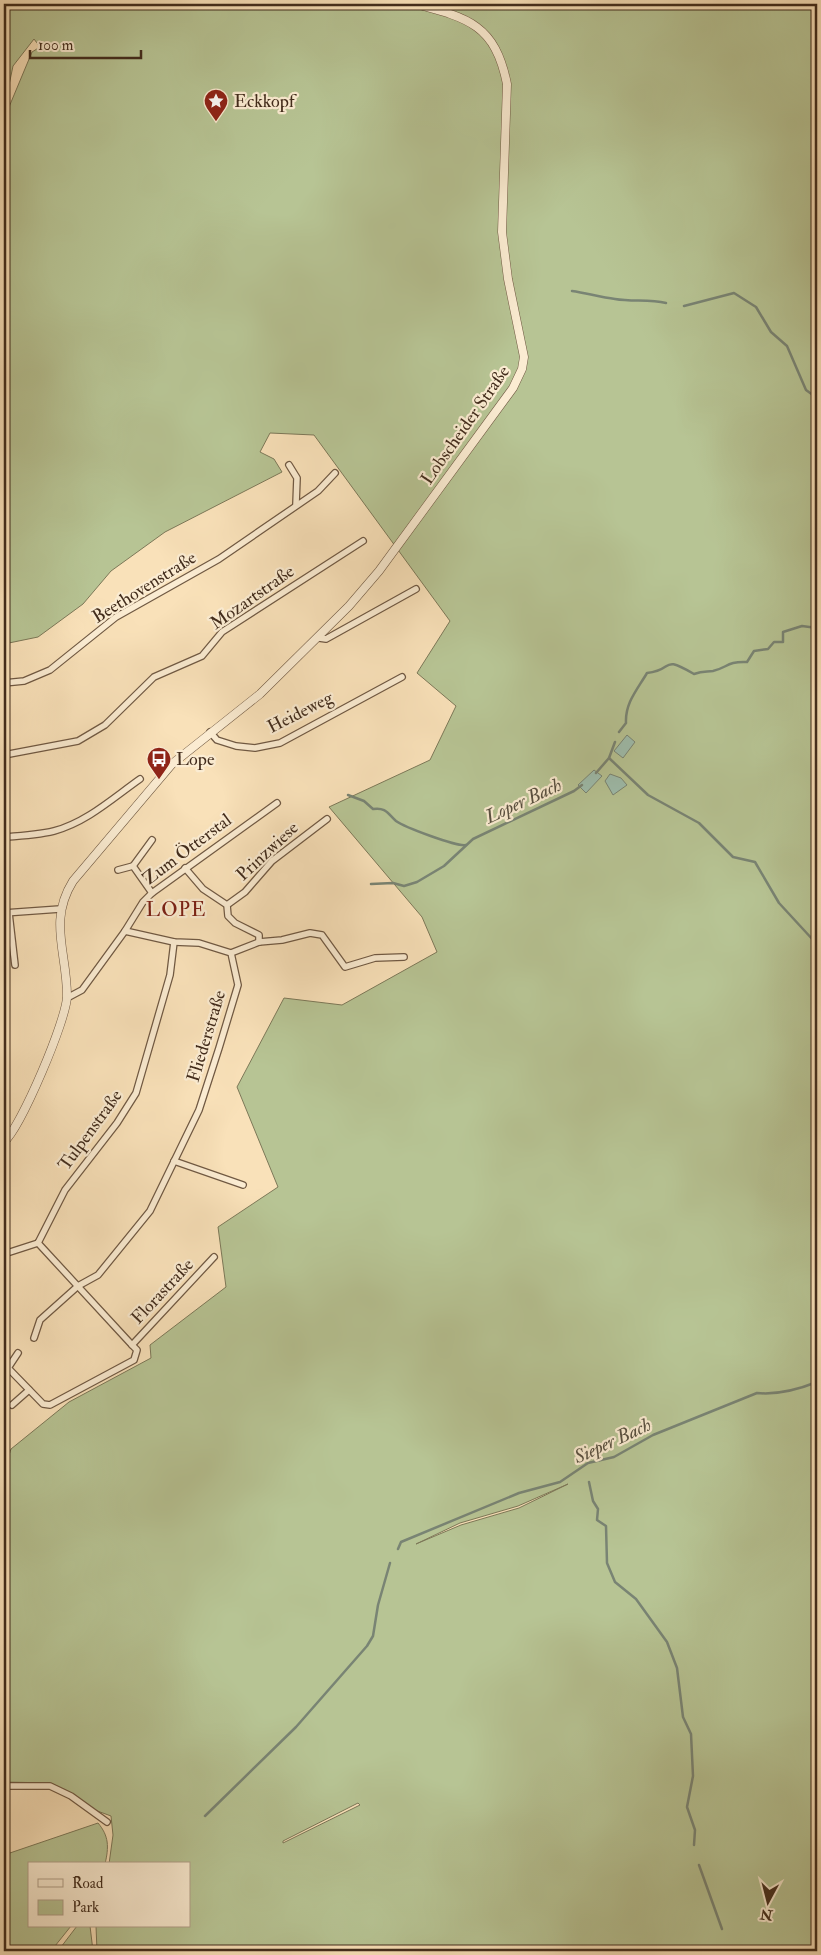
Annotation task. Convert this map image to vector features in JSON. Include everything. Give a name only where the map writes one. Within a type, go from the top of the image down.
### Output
[{"type":"street","name":"Lobscheider Straße","points":[[4,1142],[17,1125],[63,1018],[67,998],[59,922],[64,896],[73,881],[172,764],[260,694],[319,638],[376,575],[466,455],[513,388],[522,370],[524,357],[508,279],[502,232],[507,84],[502,62],[494,44],[473,23],[415,4]]},
{"type":"street","points":[[289,465],[297,478],[296,504]]},
{"type":"street","name":"Beethovenstraße","points":[[4,683],[24,681],[50,670],[116,617],[219,558],[296,504],[318,491],[335,473]]},
{"type":"street","name":"Mozartstraße","points":[[4,755],[78,741],[105,725],[154,677],[202,656],[222,632],[362,541]]},
{"type":"street","name":"Lobscheider Straße","points":[[319,638],[326,638],[416,589]]},
{"type":"street","name":"Heideweg","points":[[210,732],[217,740],[246,747],[255,748],[280,743],[402,677]]},
{"type":"street","points":[[4,838],[52,832],[70,826],[85,818],[140,779]]},
{"type":"street","name":"Zum Ötterstal","points":[[125,931],[143,902],[152,893],[277,803]]},
{"type":"street","name":"Prinzwiese","points":[[227,905],[245,892],[272,861],[326,819]]},
{"type":"street","points":[[118,870],[133,866],[152,840]]},
{"type":"street","points":[[133,866],[152,893]]},
{"type":"street","points":[[185,868],[203,889],[227,905],[228,916],[235,923],[259,935],[259,942]]},
{"type":"street","points":[[15,965],[6,913],[60,909]]},
{"type":"street","points":[[67,998],[82,990],[125,931],[174,942],[199,943],[231,953],[259,942],[282,940],[310,933],[322,935],[345,967],[375,958],[404,957]]},
{"type":"street","name":"Tulpenstraße","points":[[38,1243],[65,1190],[117,1123],[136,1093],[170,975],[174,942]]},
{"type":"street","name":"Fliederstraße","points":[[78,1286],[98,1275],[150,1211],[199,1110],[238,985],[231,953]]},
{"type":"street","points":[[174,1161],[243,1185]]},
{"type":"street","points":[[4,1254],[38,1243]]},
{"type":"street","name":"Florastraße","points":[[18,1353],[6,1370],[43,1404],[57,1402],[134,1360],[137,1350],[116,1331],[38,1243]]},
{"type":"street","name":"Florastraße","points":[[132,1345],[214,1257]]},
{"type":"street","points":[[34,1338],[40,1320],[78,1286]]},
{"type":"street","points":[[12,1406],[29,1390]]},
{"type":"street","points":[[4,1786],[50,1786],[72,1796],[107,1822]]},
{"type":"green space","points":[[4,4],[817,4],[817,1951],[97,1951],[96,1928],[190,1928],[190,1862],[109,1862],[113,1835],[111,1816],[92,1809],[73,1794],[51,1783],[4,1782],[4,1470],[11,1449],[69,1402],[151,1358],[150,1345],[226,1287],[218,1227],[278,1187],[237,1087],[284,998],[342,1005],[437,952],[422,917],[329,807],[430,760],[456,706],[417,673],[450,621],[314,435],[270,433],[260,452],[274,459],[282,472],[165,532],[111,571],[83,604],[38,637],[4,644],[4,119],[32,52],[40,47],[34,39],[13,66],[4,109]],"holes":[[[568,1484],[519,1508],[461,1525],[416,1544],[460,1523],[518,1506]],[[358,1803],[360,1805],[283,1843],[283,1841]]]},
{"type":"green space","points":[[98,1823],[104,1832],[107,1842],[105,1862],[28,1862],[28,1928],[69,1928],[51,1951],[4,1951],[4,1855]]},
{"type":"green space","points":[[75,1928],[90,1928],[93,1951],[58,1951]]},
{"type":"shaded area","points":[[627,735],[635,742],[623,758],[614,751]]},
{"type":"shaded area","points":[[594,770],[602,776],[586,793],[578,785]]},
{"type":"shaded area","points":[[610,774],[621,778],[627,785],[613,795],[605,781]]},
{"type":"waterway","points":[[572,291],[621,300],[666,303]]},
{"type":"waterway","points":[[684,306],[734,293],[756,307],[771,332],[787,346],[806,390],[817,398]]},
{"type":"waterway","name":"Loper Bach","points":[[619,732],[626,723],[627,709],[632,697],[647,673],[662,669],[671,664],[694,674],[718,670],[731,664],[747,662],[754,651],[768,649],[774,642],[783,642],[783,632],[802,626],[817,628]]},
{"type":"waterway","name":"Loper Bach","points":[[596,773],[609,758],[615,742]]},
{"type":"waterway","points":[[609,758],[648,795],[699,823],[733,857],[755,862],[779,903],[814,941]]},
{"type":"waterway","name":"Loper Bach","points":[[371,884],[393,883],[404,886],[417,882],[444,866],[473,839],[574,791],[582,785]]},
{"type":"waterway","points":[[348,795],[364,801],[373,809],[384,810],[396,821],[409,828],[442,840],[466,845]]},
{"type":"waterway","name":"Sieper Bach","points":[[398,1549],[401,1542],[519,1493],[560,1482],[588,1463],[614,1457],[653,1435],[757,1393],[787,1391],[817,1382]]},
{"type":"waterway","points":[[589,1482],[593,1501],[598,1509],[597,1520],[606,1526],[607,1563],[615,1582],[636,1599],[667,1642],[677,1668],[683,1717],[691,1734],[693,1776],[687,1807],[695,1830],[694,1845]]},
{"type":"waterway","points":[[205,1816],[296,1727],[367,1646],[373,1636],[378,1605],[390,1563]]},
{"type":"waterway","points":[[699,1865],[722,1929]]},
{"type":"place","name":"Eckkopf","points":[[216,122]]},
{"type":"place","name":"Lope","points":[[159,780]]},
{"type":"district","name":"LOPE","points":[[176,909]]}]
